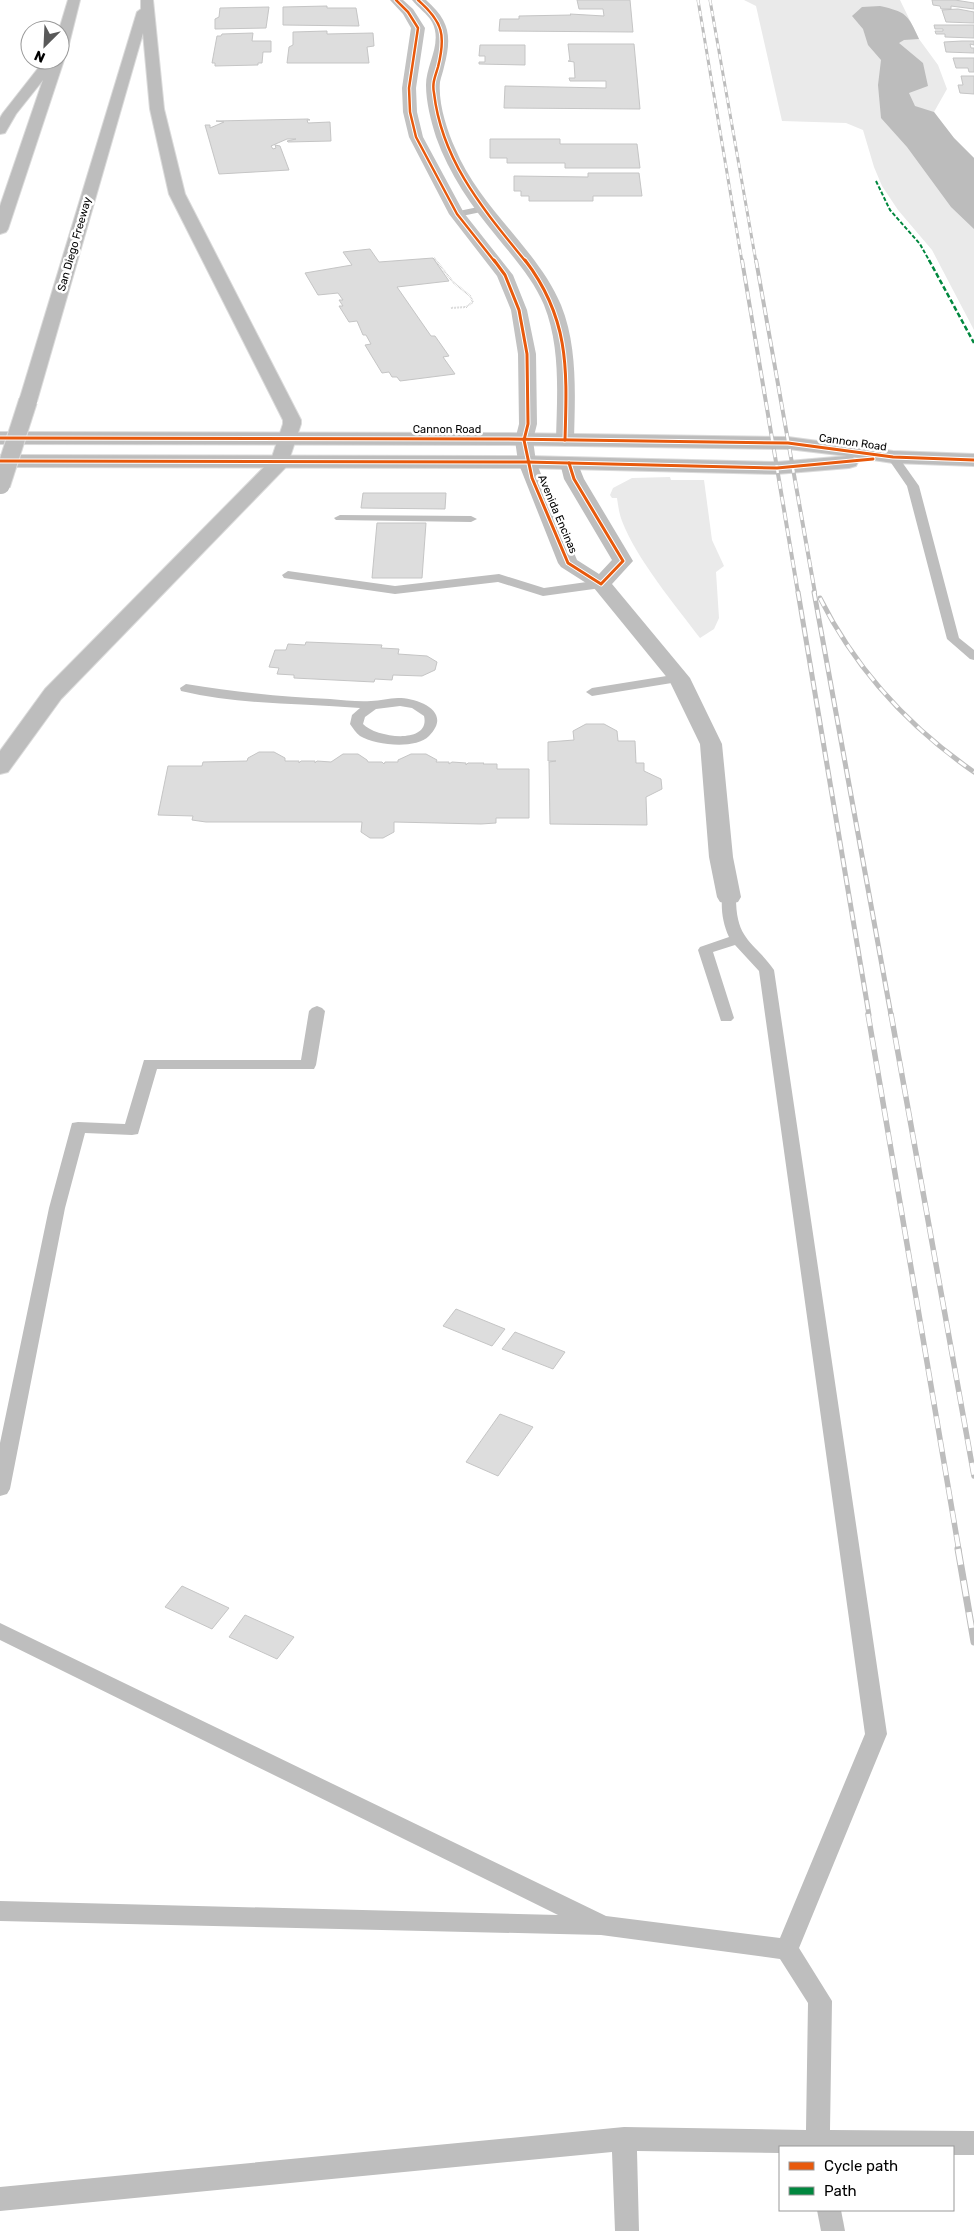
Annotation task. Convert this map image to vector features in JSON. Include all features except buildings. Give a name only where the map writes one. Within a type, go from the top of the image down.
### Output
[{"type":"main road","points":[[68,20],[74,0]]},
{"type":"main road","points":[[0,767],[53,694],[280,462],[292,420],[177,194],[157,109],[147,0]]},
{"type":"main road","name":"San Diego Freeway","points":[[0,486],[28,401],[147,0]]},
{"type":"main road","points":[[0,130],[10,113],[45,70]]},
{"type":"main road","points":[[0,229],[53,70]]},
{"type":"main road","name":"Cannon Road","points":[[0,438],[287,438],[788,443],[893,458],[974,460]]},
{"type":"main road","name":"Cannon Road","points":[[0,461],[528,462],[792,468],[893,458]]},
{"type":"street","name":"Avenida Encinas","points":[[396,0],[408,12],[418,28],[409,88],[410,112],[416,137],[457,214],[505,275],[520,310],[527,354],[528,424],[524,440],[532,478],[568,563],[601,584],[679,678],[711,744],[721,857],[730,897]]},
{"type":"street","points":[[418,0],[436,18],[444,32],[438,68],[433,83],[443,136],[460,173],[483,209],[527,262],[543,287],[556,314],[562,339],[566,374],[565,440]]},
{"type":"street","points":[[569,463],[574,479],[623,561],[601,584]]},
{"type":"lane","points":[[457,214],[483,209]]},
{"type":"lane","points":[[893,458],[913,486],[953,640],[974,656]]},
{"type":"lane","points":[[340,518],[471,519]]},
{"type":"lane","points":[[288,575],[395,590],[499,578],[542,592],[601,584]]},
{"type":"lane","points":[[592,692],[679,678]]},
{"type":"lane","points":[[186,688],[260,699],[374,705],[397,702],[414,704],[427,711],[431,717],[432,724],[421,735],[410,739],[386,741],[374,739],[359,729],[357,722],[358,716],[364,710],[374,705]]},
{"type":"lane","points":[[730,897],[728,909],[736,940],[766,970],[876,1734],[786,1949]]},
{"type":"lane","points":[[726,1018],[705,950],[736,940]]},
{"type":"lane","points":[[0,1489],[57,1208],[78,1127],[132,1130],[150,1064],[308,1065],[317,1011]]},
{"type":"lane","points":[[0,1631],[604,1926]]},
{"type":"lane","points":[[0,1910],[604,1926],[786,1949],[820,2001],[818,2144]]},
{"type":"lane","points":[[624,2138],[627,2231]]},
{"type":"lane","points":[[0,2199],[624,2138],[818,2144],[974,2142]]},
{"type":"lane","points":[[829,2211],[833,2231]]},
{"type":"path","points":[[434,258],[453,282],[470,296],[473,302],[466,307],[450,308]]},
{"type":"shaded area","points":[[744,0],[900,0],[919,39],[938,65],[947,89],[934,112],[954,138],[974,158],[974,330],[932,250],[898,210],[882,186],[863,130],[846,123],[782,121],[756,6]]},
{"type":"shaded area","points":[[880,6],[896,10],[905,15],[912,24],[919,39],[904,40],[899,43],[923,63],[928,86],[909,93],[915,106],[934,112],[954,138],[974,158],[974,229],[951,207],[907,147],[881,118],[878,85],[881,60],[868,45],[863,29],[852,16],[862,7]]},
{"type":"shaded area","points":[[670,477],[671,480],[704,480],[712,540],[724,566],[716,572],[719,618],[714,629],[700,638],[646,566],[622,521],[617,498],[612,498],[610,495],[613,488],[632,478]]},
{"type":"railway","points":[[698,0],[742,262]]},
{"type":"railway","points":[[710,0],[756,262]]},
{"type":"railway","points":[[742,260],[798,593]]},
{"type":"railway","points":[[756,260],[815,593]]},
{"type":"railway","points":[[798,592],[869,1015]]},
{"type":"railway","points":[[814,592],[891,1015]]},
{"type":"railway","points":[[820,598],[850,648],[886,694],[927,736],[974,772]]},
{"type":"railway","points":[[868,1014],[959,1551]]},
{"type":"railway","points":[[891,1014],[974,1476]]},
{"type":"railway","points":[[958,1549],[974,1642]]},
{"type":"marked path","points":[[876,181],[890,210],[920,244],[974,343]]},
{"type":"cycle path","points":[[396,0],[408,12],[418,28],[409,88],[410,112],[416,137],[457,214],[505,275],[519,310],[527,354],[528,424],[524,440],[532,478],[568,563],[601,584],[623,561],[574,479],[569,463]]},
{"type":"cycle path","points":[[418,0],[434,15],[441,28],[442,44],[433,89],[440,124],[448,149],[476,199],[540,282],[556,315],[565,361],[565,440]]},
{"type":"cycle path","points":[[0,438],[504,439],[788,443],[893,457],[974,460]]},
{"type":"cycle path","points":[[0,461],[527,462],[777,468],[873,459]]}]
